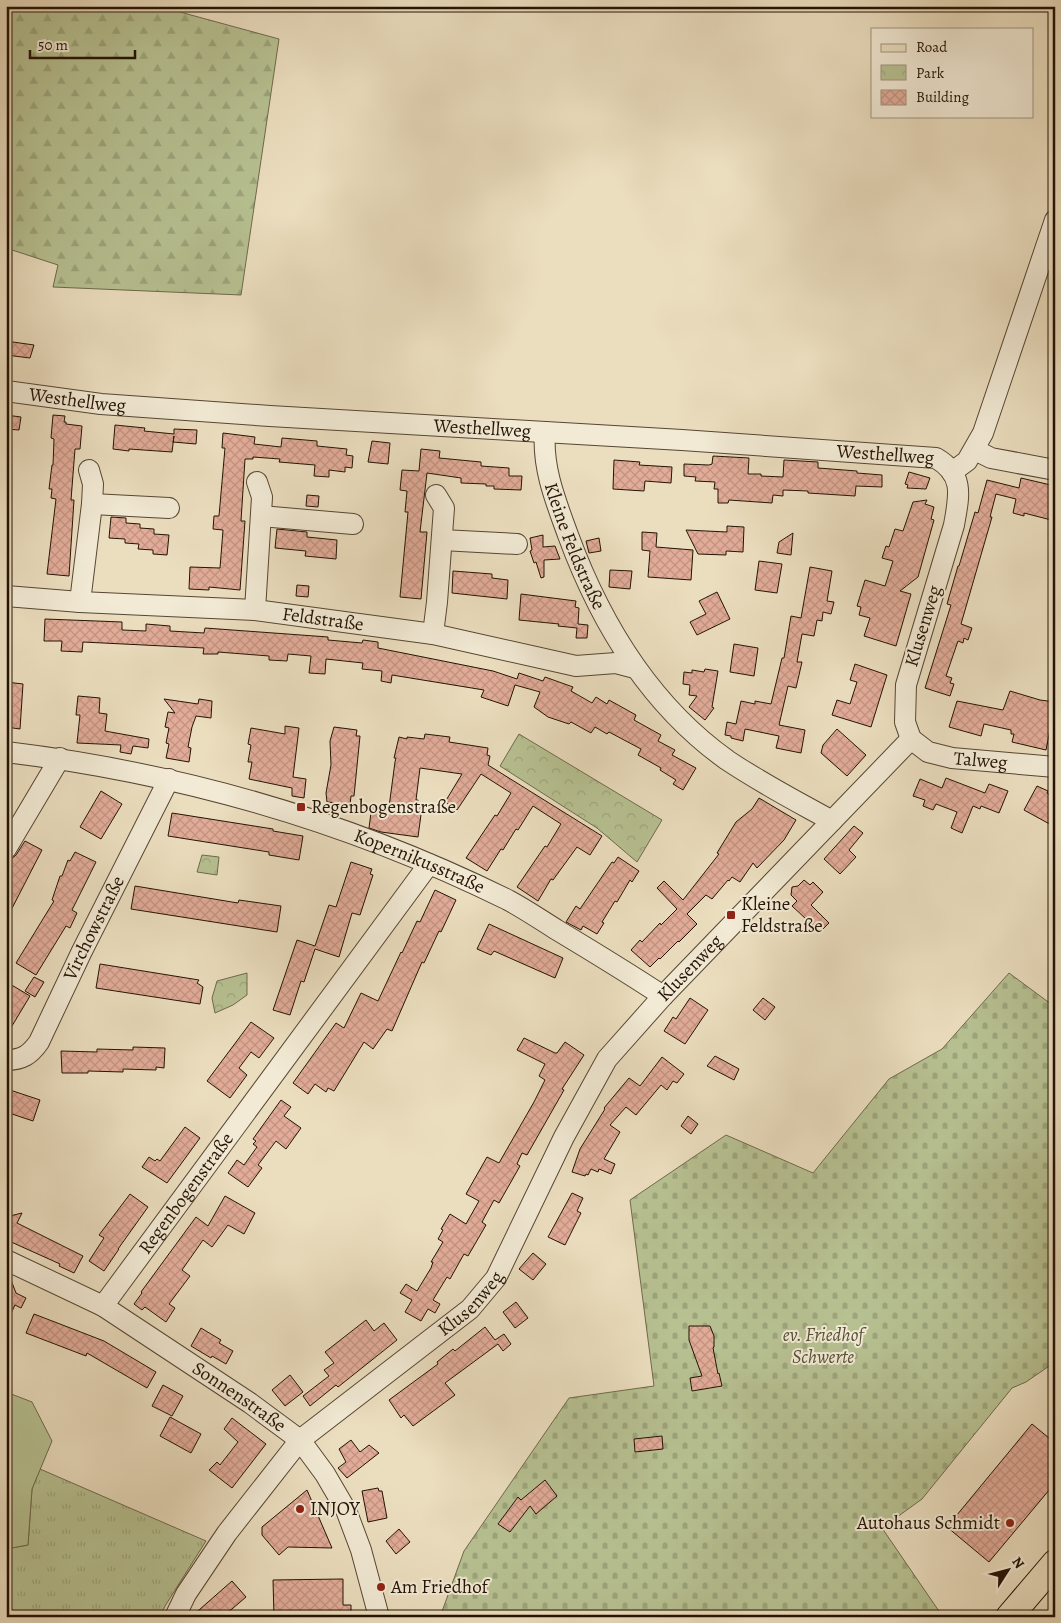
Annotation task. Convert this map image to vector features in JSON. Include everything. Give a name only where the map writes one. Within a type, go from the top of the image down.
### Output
[{"type":"main road","points":[[1009,1617],[1055,1562]]},
{"type":"street","points":[[952,472],[967,461],[983,434],[1055,220]]},
{"type":"street","name":"Westhellweg","points":[[6,391],[101,404],[936,458],[946,464],[952,472]]},
{"type":"street","name":"Kleine Feldstraße","points":[[545,432],[545,464],[576,555],[592,592],[635,668],[663,701],[694,732],[726,759],[764,784],[831,821]]},
{"type":"street","points":[[975,450],[991,458],[1055,470]]},
{"type":"street","points":[[80,602],[92,504],[93,484],[89,470]]},
{"type":"street","name":"Klusenweg","points":[[175,1617],[186,1594],[227,1533],[300,1440],[470,1309],[496,1278],[564,1137],[607,1059],[663,996],[911,739],[905,722],[906,685],[954,525],[958,503],[958,480],[952,472]]},
{"type":"street","points":[[255,610],[262,497],[257,482]]},
{"type":"street","points":[[433,634],[438,602],[444,508],[436,495]]},
{"type":"street","points":[[92,504],[169,508]]},
{"type":"street","points":[[261,516],[353,524]]},
{"type":"street","points":[[442,540],[517,544]]},
{"type":"street","name":"Feldstraße","points":[[6,596],[80,602],[255,610],[433,634],[576,666],[616,664],[635,668]]},
{"type":"street","name":"Talweg","points":[[911,739],[928,752],[952,758],[1055,767]]},
{"type":"street","name":"Kopernikusstraße","points":[[6,752],[60,758],[169,779],[297,814],[429,864],[510,901],[663,996]]},
{"type":"street","points":[[6,849],[60,758]]},
{"type":"street","name":"Virchowstraße","points":[[6,1060],[26,1057],[33,1052],[39,1042],[82,951],[169,779]]},
{"type":"street","name":"Regenbogenstraße","points":[[103,1306],[429,864]]},
{"type":"street","name":"Sonnenstraße","points":[[6,1260],[103,1306],[250,1403],[300,1440],[325,1474],[346,1510],[361,1550],[379,1617]]},
{"type":"green space","points":[[6,6],[158,6],[279,39],[241,295],[53,287],[58,265],[6,248]]},
{"type":"green space","points":[[519,734],[662,820],[637,862],[597,828],[500,766]]},
{"type":"green space","points":[[202,855],[219,857],[217,875],[197,872]]},
{"type":"green space","points":[[247,973],[247,995],[233,1005],[215,1013],[212,998],[217,981]]},
{"type":"green space","name":"ev. Friedhof Schwerte","points":[[1009,973],[1055,1007],[1055,1362],[1026,1382],[1012,1388],[922,1499],[882,1528],[943,1617],[440,1617],[464,1551],[569,1398],[654,1386],[630,1200],[726,1135],[813,1173],[889,1079],[942,1049]]},
{"type":"green space","points":[[6,1392],[32,1402],[52,1441],[32,1489],[28,1545],[6,1549]]},
{"type":"green space","points":[[40,1469],[206,1541],[160,1617],[6,1617],[6,1549],[28,1545],[32,1489]]},
{"type":"building","points":[[6,341],[34,345],[30,358],[6,355]]},
{"type":"building","points":[[6,415],[21,417],[19,430],[6,429]]},
{"type":"building","points":[[53,415],[65,416],[64,422],[66,424],[82,426],[80,449],[75,449],[71,500],[74,500],[69,576],[47,574],[56,499],[51,498],[52,489],[49,489],[53,465],[54,439],[51,438]]},
{"type":"building","points":[[115,425],[145,428],[144,431],[174,434],[174,429],[197,430],[196,444],[173,442],[172,452],[113,449]]},
{"type":"building","points":[[223,433],[255,437],[254,444],[281,447],[282,438],[317,441],[317,446],[347,449],[346,455],[353,456],[352,468],[345,467],[345,472],[329,470],[329,477],[314,476],[315,465],[279,462],[280,459],[253,457],[253,459],[245,459],[241,521],[245,521],[240,590],[209,587],[209,590],[189,589],[190,567],[220,568],[223,530],[213,529],[214,516],[219,516],[225,448],[222,448]]},
{"type":"building","points":[[372,441],[390,443],[388,464],[368,462]]},
{"type":"building","points":[[421,449],[440,451],[439,458],[481,462],[481,466],[509,468],[509,476],[522,476],[521,490],[494,489],[494,486],[486,486],[486,484],[461,483],[461,478],[427,473],[420,532],[427,532],[421,599],[400,597],[408,512],[405,512],[407,491],[400,490],[402,470],[419,471]]},
{"type":"building","points":[[713,456],[749,458],[748,474],[761,474],[761,476],[783,477],[784,460],[818,462],[818,468],[882,475],[882,487],[856,486],[855,496],[783,490],[783,496],[773,495],[772,503],[729,500],[728,503],[718,503],[718,489],[714,489],[715,482],[695,481],[696,477],[684,476],[684,464],[709,465],[712,464]]},
{"type":"building","points":[[614,460],[640,462],[639,465],[672,467],[671,483],[645,481],[644,491],[613,489]]},
{"type":"building","points":[[909,472],[930,478],[926,489],[907,488],[908,485],[905,484]]},
{"type":"building","points":[[1021,478],[1055,486],[1055,521],[1024,513],[1024,516],[1013,513],[1016,499],[996,494],[990,517],[992,517],[961,624],[972,628],[968,640],[964,638],[963,643],[958,641],[946,676],[952,678],[950,683],[954,684],[950,696],[925,688],[951,605],[947,604],[958,566],[975,512],[978,513],[987,480],[1019,488]]},
{"type":"building","points":[[307,495],[319,496],[318,507],[306,506]]},
{"type":"building","points":[[927,500],[925,504],[934,507],[931,519],[934,520],[918,577],[900,591],[911,594],[896,646],[864,636],[870,618],[859,615],[861,607],[857,606],[865,580],[885,586],[893,561],[882,558],[886,546],[889,547],[895,529],[903,531],[913,502]]},
{"type":"building","points":[[111,517],[126,518],[126,523],[140,524],[140,528],[154,529],[154,534],[169,535],[167,555],[153,554],[153,550],[138,549],[139,544],[125,543],[125,539],[109,538]]},
{"type":"building","points":[[727,526],[744,527],[743,552],[726,551],[726,555],[698,554],[686,530],[727,532]]},
{"type":"building","points":[[277,529],[307,532],[307,537],[337,540],[336,559],[305,556],[306,551],[275,548]]},
{"type":"building","points":[[642,532],[657,533],[656,547],[693,550],[691,580],[648,577],[650,551],[642,550]]},
{"type":"building","points":[[793,533],[791,555],[777,553],[779,542]]},
{"type":"building","points":[[543,535],[543,547],[555,546],[560,559],[544,560],[544,577],[541,578],[530,551],[532,550],[530,538]]},
{"type":"building","points":[[599,538],[601,551],[589,553],[586,541]]},
{"type":"building","points":[[759,561],[782,564],[777,593],[755,590]]},
{"type":"building","points":[[810,567],[832,571],[827,601],[834,602],[831,614],[823,612],[822,621],[817,620],[814,636],[802,634],[797,662],[802,662],[796,688],[788,686],[779,725],[805,730],[801,753],[776,748],[779,736],[745,729],[743,741],[731,738],[731,736],[725,735],[727,722],[736,724],[741,701],[755,704],[755,701],[771,704],[782,658],[784,658],[791,616],[801,618]]},
{"type":"building","points":[[610,570],[632,571],[630,589],[609,587]]},
{"type":"building","points":[[453,571],[492,574],[492,578],[508,580],[507,599],[452,593]]},
{"type":"building","points":[[297,585],[309,586],[308,597],[296,596]]},
{"type":"building","points":[[717,592],[730,619],[697,635],[690,622],[706,614],[699,601]]},
{"type":"building","points":[[521,594],[576,601],[575,607],[579,608],[578,624],[588,625],[587,638],[576,638],[577,628],[558,626],[559,624],[519,620]]},
{"type":"building","points":[[45,619],[122,622],[122,630],[146,631],[146,624],[170,626],[170,631],[204,633],[205,628],[328,637],[328,640],[362,643],[363,640],[378,642],[378,648],[493,671],[517,679],[519,673],[543,681],[545,677],[573,687],[571,691],[592,703],[596,697],[607,704],[609,700],[636,715],[634,720],[661,735],[658,741],[675,750],[672,755],[696,768],[683,790],[673,784],[676,780],[660,770],[661,768],[638,755],[641,749],[609,732],[607,734],[595,727],[591,733],[571,722],[569,724],[548,717],[534,707],[540,692],[515,685],[508,706],[481,697],[484,690],[392,675],[391,683],[381,681],[382,671],[362,669],[363,663],[326,659],[325,674],[309,673],[311,656],[288,654],[287,661],[269,660],[269,656],[218,652],[218,654],[203,654],[204,648],[83,642],[82,652],[61,651],[62,641],[44,641]]},
{"type":"building","points":[[734,644],[758,648],[754,676],[730,672]]},
{"type":"building","points":[[855,664],[887,675],[871,727],[832,715],[837,700],[850,704],[857,682],[850,680]]},
{"type":"building","points":[[705,669],[718,671],[712,707],[714,708],[705,720],[689,707],[697,696],[689,695],[690,685],[683,684],[684,672],[692,673],[692,670],[704,672]]},
{"type":"building","points":[[6,682],[23,684],[20,729],[6,727]]},
{"type":"building","points":[[1010,691],[1040,700],[1055,702],[1055,726],[1051,725],[1046,750],[1012,742],[1014,734],[1011,734],[1011,730],[984,724],[981,736],[949,727],[957,701],[1003,710]]},
{"type":"building","points":[[78,696],[100,698],[99,713],[107,714],[105,731],[149,739],[148,748],[133,746],[131,754],[120,752],[121,745],[77,743],[80,715],[76,715]]},
{"type":"building","points":[[164,699],[198,704],[199,699],[212,701],[211,718],[196,716],[188,747],[191,748],[189,762],[166,758],[169,744],[166,743],[169,728],[165,727],[168,712],[175,713]]},
{"type":"building","points":[[285,726],[299,728],[293,777],[306,779],[304,798],[292,796],[292,788],[249,779],[252,762],[248,762],[251,745],[248,744],[251,728],[285,734]]},
{"type":"building","points":[[334,727],[357,730],[356,736],[360,736],[354,796],[351,796],[350,805],[344,804],[343,810],[337,803],[327,802],[326,793],[331,765],[330,741]]},
{"type":"building","points":[[837,729],[866,755],[847,776],[821,753],[823,745]]},
{"type":"building","points":[[425,734],[450,737],[449,742],[488,748],[487,755],[490,756],[488,765],[602,836],[590,855],[577,847],[553,880],[551,879],[538,901],[517,887],[545,846],[547,847],[561,824],[533,806],[518,830],[516,829],[487,871],[466,858],[495,815],[497,816],[511,793],[481,774],[457,810],[445,802],[462,774],[420,768],[416,800],[418,800],[417,806],[422,807],[418,837],[381,832],[369,828],[372,805],[389,807],[396,758],[394,758],[399,737],[424,739]]},
{"type":"building","points":[[946,778],[985,793],[989,784],[1008,791],[999,813],[981,806],[980,809],[973,806],[962,833],[951,828],[957,812],[936,804],[933,810],[923,806],[925,800],[913,796],[920,779],[942,788]]},
{"type":"building","points":[[1037,786],[1048,791],[1047,793],[1055,798],[1055,827],[1024,810]]},
{"type":"building","points":[[101,791],[122,804],[101,839],[80,827]]},
{"type":"building","points":[[759,798],[796,820],[784,840],[757,868],[753,863],[740,882],[732,877],[712,899],[706,895],[687,914],[697,924],[650,967],[631,950],[677,909],[657,888],[664,881],[683,900],[719,854],[717,853],[736,822],[752,809]]},
{"type":"building","points":[[172,813],[273,829],[273,831],[303,836],[299,860],[269,855],[269,852],[168,836]]},
{"type":"building","points":[[854,826],[863,833],[849,850],[856,857],[840,874],[824,859]]},
{"type":"building","points":[[25,841],[42,850],[6,920],[6,867]]},
{"type":"building","points":[[75,852],[96,862],[72,910],[77,913],[70,928],[66,926],[36,975],[16,963],[54,901],[52,900],[60,876],[62,876],[68,860],[70,861]]},
{"type":"building","points":[[618,857],[639,871],[632,882],[630,880],[617,902],[615,901],[597,934],[583,926],[581,930],[566,922],[576,906],[580,909],[612,862],[614,863]]},
{"type":"building","points":[[351,862],[372,869],[370,874],[373,875],[360,915],[352,913],[339,957],[315,949],[304,982],[301,981],[290,1015],[273,1010],[297,940],[315,946],[329,905],[336,907]]},
{"type":"building","points":[[804,880],[810,885],[813,882],[823,892],[811,905],[829,923],[820,932],[792,906],[797,901],[791,895],[792,887],[798,886]]},
{"type":"building","points":[[135,886],[238,903],[239,900],[281,906],[277,932],[131,909]]},
{"type":"building","points":[[435,890],[456,900],[424,963],[422,962],[392,1031],[387,1029],[373,1049],[364,1042],[334,1091],[328,1088],[326,1092],[315,1084],[308,1094],[293,1083],[336,1023],[344,1028],[361,993],[378,1001],[401,952],[417,921],[420,922]]},
{"type":"building","points":[[489,924],[563,958],[555,978],[494,951],[491,955],[477,949]]},
{"type":"building","points":[[100,964],[199,980],[197,983],[203,987],[200,1004],[96,988]]},
{"type":"building","points":[[34,977],[44,982],[35,997],[25,991]]},
{"type":"building","points":[[10,984],[30,996],[6,1036],[6,990]]},
{"type":"building","points":[[690,998],[708,1010],[685,1044],[664,1031],[673,1017],[676,1019]]},
{"type":"building","points":[[763,998],[775,1007],[765,1020],[753,1010]]},
{"type":"building","points":[[251,1022],[274,1038],[259,1058],[251,1052],[239,1068],[247,1075],[230,1098],[207,1081]]},
{"type":"building","points":[[524,1038],[555,1053],[565,1042],[584,1055],[562,1089],[564,1090],[527,1155],[522,1153],[517,1164],[520,1166],[499,1203],[494,1200],[482,1222],[486,1225],[468,1256],[464,1254],[450,1279],[447,1277],[433,1300],[440,1304],[435,1313],[428,1309],[421,1321],[405,1312],[412,1300],[400,1293],[406,1284],[417,1291],[431,1268],[433,1262],[431,1262],[443,1242],[438,1239],[443,1230],[441,1229],[450,1214],[466,1224],[479,1201],[466,1194],[487,1157],[499,1163],[545,1080],[539,1076],[545,1064],[517,1050]]},
{"type":"building","points":[[133,1047],[165,1048],[164,1068],[156,1067],[156,1070],[123,1069],[123,1072],[88,1071],[88,1073],[62,1073],[61,1051],[133,1050]]},
{"type":"building","points":[[715,1056],[739,1069],[734,1080],[707,1066]]},
{"type":"building","points":[[662,1057],[684,1074],[677,1083],[673,1081],[667,1090],[661,1085],[636,1115],[626,1107],[610,1125],[620,1132],[604,1159],[615,1164],[611,1174],[599,1169],[598,1172],[591,1169],[588,1175],[586,1174],[585,1176],[572,1172],[580,1149],[604,1108],[629,1078],[640,1086]]},
{"type":"building","points":[[10,1090],[40,1100],[33,1121],[6,1112],[6,1091],[9,1092]]},
{"type":"building","points":[[281,1100],[291,1107],[284,1116],[301,1128],[286,1149],[276,1141],[258,1165],[262,1168],[248,1187],[228,1173],[237,1160],[244,1165],[257,1147],[253,1144],[256,1141],[253,1139]]},
{"type":"building","points":[[688,1116],[698,1124],[691,1134],[681,1126]]},
{"type":"building","points":[[185,1127],[200,1138],[167,1183],[142,1167],[149,1157],[155,1161],[157,1159],[160,1161]]},
{"type":"building","points":[[572,1193],[583,1198],[577,1211],[581,1213],[565,1245],[548,1237]]},
{"type":"building","points":[[130,1194],[148,1207],[104,1271],[89,1261],[104,1238],[99,1235]]},
{"type":"building","points":[[225,1196],[255,1213],[244,1234],[228,1225],[212,1247],[203,1240],[182,1270],[190,1276],[169,1304],[175,1308],[166,1322],[145,1307],[142,1310],[134,1304],[196,1217],[208,1226]]},
{"type":"building","points":[[22,1213],[17,1223],[83,1256],[74,1273],[59,1266],[60,1264],[9,1241],[6,1247],[6,1217]]},
{"type":"building","points":[[533,1253],[546,1264],[533,1280],[519,1269]]},
{"type":"building","points":[[6,1273],[9,1275],[16,1293],[26,1298],[21,1308],[15,1305],[6,1324]]},
{"type":"building","points":[[516,1302],[528,1318],[515,1328],[503,1312]]},
{"type":"building","points":[[34,1314],[104,1341],[156,1372],[147,1388],[87,1353],[86,1356],[26,1333]]},
{"type":"building","points":[[366,1320],[374,1331],[384,1323],[397,1340],[338,1387],[336,1385],[310,1406],[303,1396],[329,1376],[324,1370],[334,1363],[325,1352]]},
{"type":"building","points":[[689,1326],[710,1326],[714,1336],[713,1348],[722,1386],[692,1391],[690,1378],[702,1376],[689,1340]]},
{"type":"building","points":[[485,1327],[495,1340],[504,1334],[511,1344],[503,1351],[498,1344],[445,1383],[455,1395],[413,1426],[404,1415],[401,1418],[389,1400],[438,1364],[437,1362],[453,1349],[455,1351]]},
{"type":"building","points":[[201,1328],[221,1340],[219,1343],[233,1351],[226,1364],[212,1356],[211,1358],[191,1346]]},
{"type":"building","points":[[290,1375],[303,1392],[285,1406],[272,1390]]},
{"type":"building","points":[[163,1385],[183,1396],[172,1416],[152,1406]]},
{"type":"building","points":[[170,1417],[201,1434],[191,1453],[160,1436]]},
{"type":"building","points":[[232,1418],[266,1444],[232,1488],[209,1470],[217,1462],[220,1465],[238,1442],[224,1429]]},
{"type":"building","points":[[1032,1424],[1055,1443],[1055,1483],[989,1562],[947,1527]]},
{"type":"building","points":[[662,1436],[663,1449],[635,1452],[634,1439]]},
{"type":"building","points":[[351,1440],[360,1452],[369,1445],[379,1453],[347,1478],[338,1468],[346,1462],[339,1449]]},
{"type":"building","points":[[545,1480],[557,1496],[536,1514],[530,1506],[510,1532],[498,1524],[518,1497],[521,1500]]},
{"type":"building","points":[[378,1488],[379,1491],[382,1491],[387,1518],[368,1522],[362,1491]]},
{"type":"building","name":"INJOY","points":[[307,1490],[332,1548],[288,1547],[279,1555],[262,1535],[262,1527]]},
{"type":"building","points":[[399,1529],[410,1542],[396,1554],[386,1541]]},
{"type":"building","points":[[343,1579],[343,1605],[351,1605],[351,1617],[274,1617],[273,1580]]},
{"type":"building","points":[[232,1581],[246,1597],[223,1617],[191,1617]]},
{"type":"place","name":"Regenbogenstraße","points":[[301,807]]},
{"type":"place","name":"Kleine Feldstraße","points":[[731,915]]},
{"type":"place","name":"INJOY","points":[[300,1509]]},
{"type":"place","name":"Autohaus Schmidt","points":[[1010,1523]]},
{"type":"place","name":"Am Friedhof","points":[[381,1587]]}]
